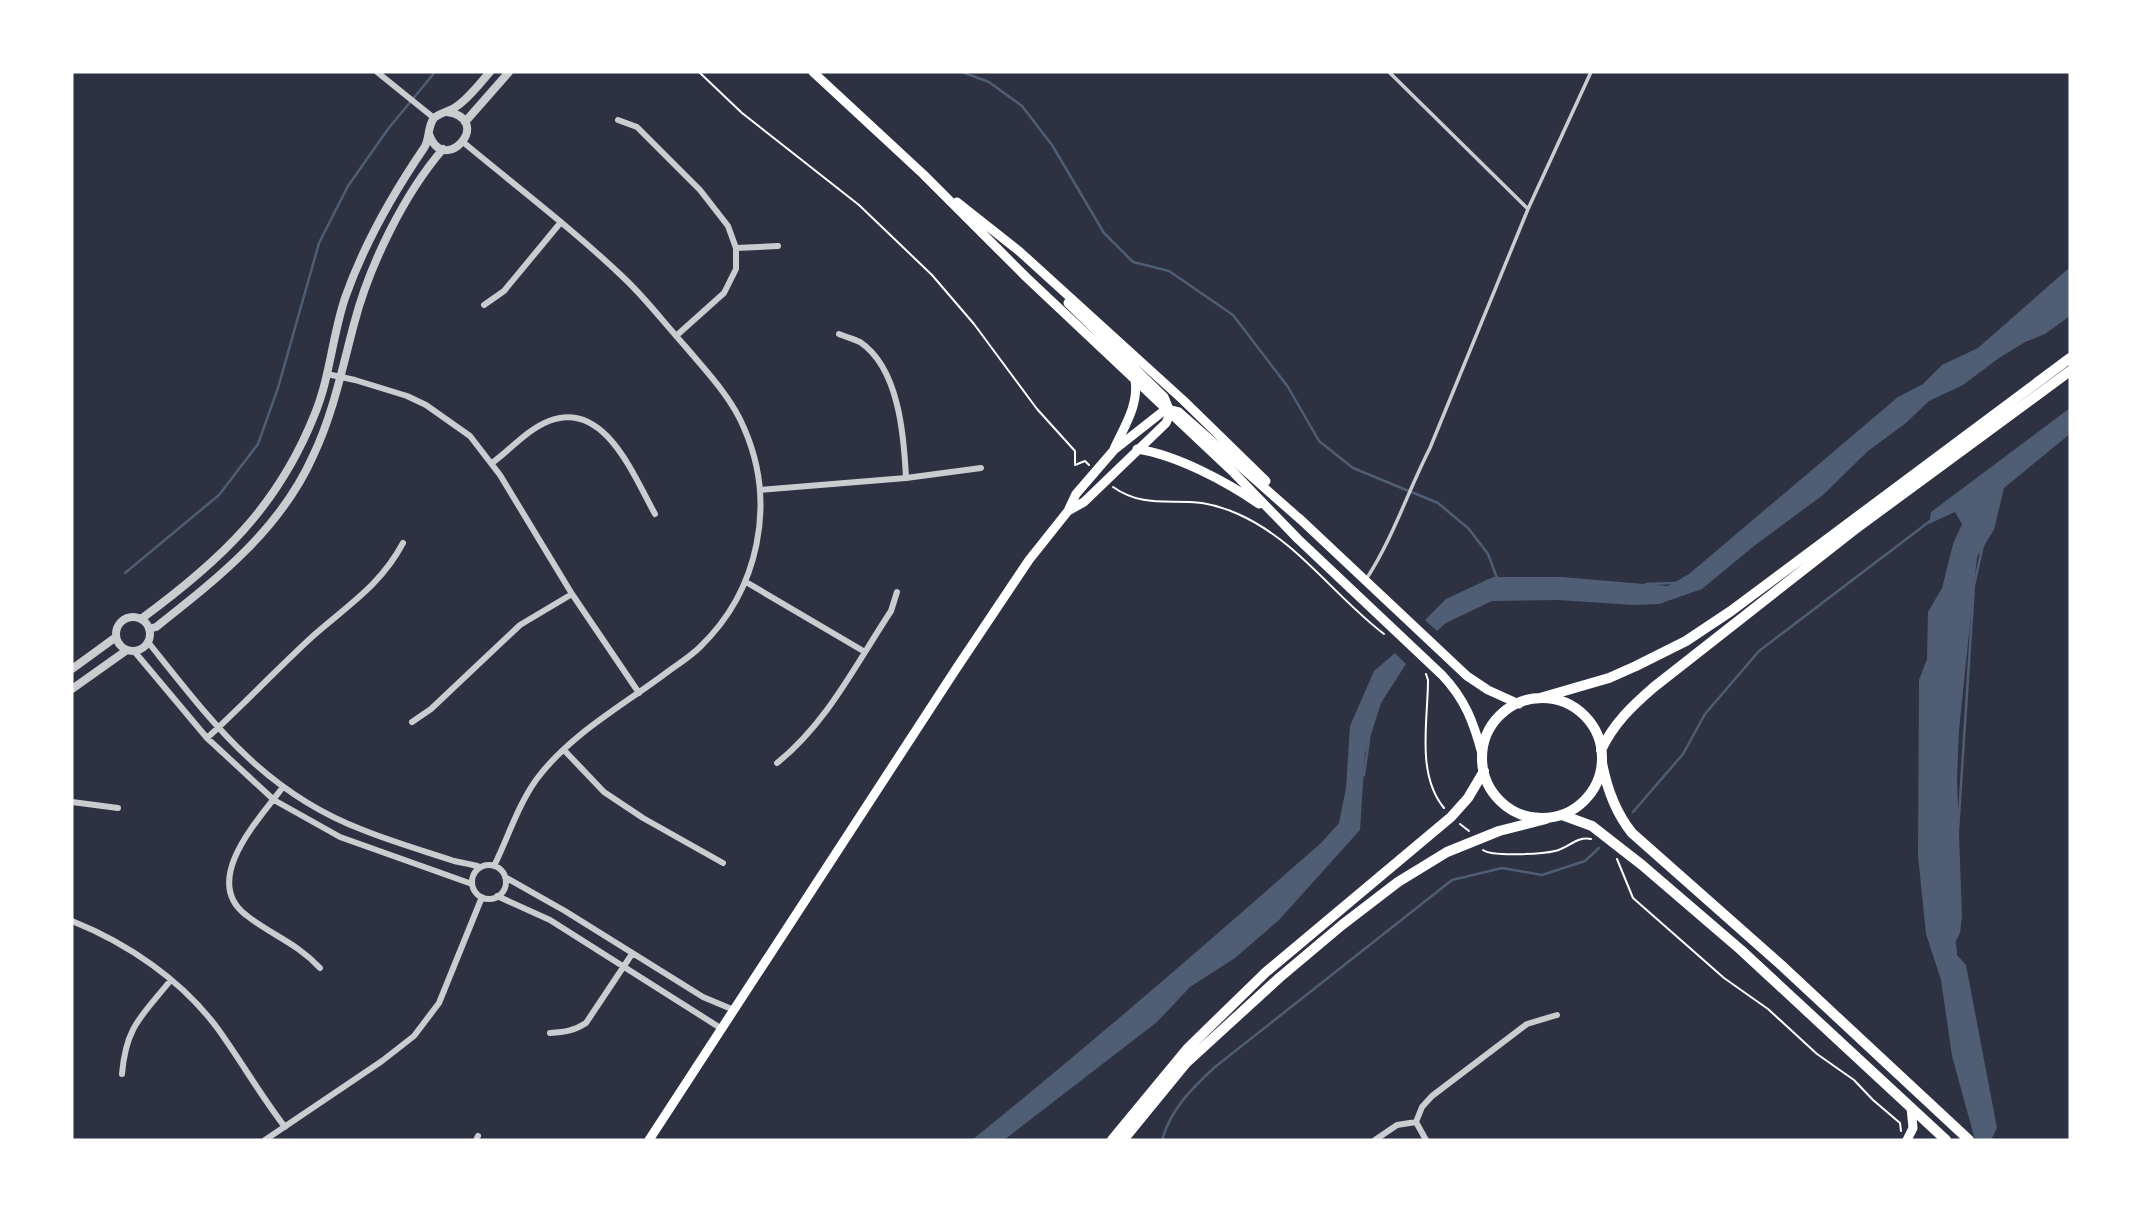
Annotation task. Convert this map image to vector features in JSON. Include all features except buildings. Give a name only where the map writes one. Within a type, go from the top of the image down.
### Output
[{"type":"highway","points":[[1546,818],[1530,817],[1507,806],[1494,794],[1484,771],[1482,754],[1497,719],[1519,704],[1609,678],[1686,641],[2070,358]]},
{"type":"highway","points":[[1601,750],[1615,725],[1631,706],[1654,687],[1854,530],[2070,371]]},
{"type":"highway","points":[[1123,1140],[1186,1063],[1315,946],[1398,882],[1447,852],[1476,839],[1562,815],[1588,798],[1598,780],[1602,763],[1596,732],[1580,712],[1562,702],[1540,698]]},
{"type":"highway","points":[[1112,1140],[1188,1048],[1266,972],[1451,817],[1468,798],[1484,771]]},
{"type":"main road","points":[[813,72],[923,174],[1026,277],[1450,682],[1470,713],[1482,754]]},
{"type":"main road","points":[[923,174],[1019,251],[1192,409],[1255,470],[1302,521]]},
{"type":"main road","points":[[1019,251],[1076,312],[1164,397],[1168,410],[1166,423],[1084,502],[1068,511]]},
{"type":"main road","points":[[1114,450],[1132,410],[1137,391],[1135,380]]},
{"type":"main road","points":[[649,1140],[956,668],[1029,561],[1068,511],[1076,494],[1114,450],[1168,410],[1179,412],[1192,422],[1467,676],[1488,690],[1519,704]]},
{"type":"main road","points":[[1137,449],[1167,456],[1206,474],[1242,492],[1278,517]]},
{"type":"main road","points":[[1602,763],[1610,796],[1623,823],[1632,833],[1809,991],[1969,1140]]},
{"type":"main road","points":[[1562,815],[1592,826],[1642,865],[1741,950],[1946,1140]]},
{"type":"main road","points":[[1904,1139],[1913,1128],[1911,1107]]},
{"type":"street","points":[[377,72],[434,118]]},
{"type":"street","points":[[141,619],[227,549],[265,507],[281,483],[315,414],[345,300],[388,205],[426,144],[434,118],[458,106],[490,72]]},
{"type":"street","points":[[465,122],[509,72]]},
{"type":"street","points":[[429,134],[434,144],[443,149],[455,148],[463,142],[467,135],[465,122],[458,115],[447,112]]},
{"type":"street","points":[[618,120],[637,127],[700,190],[728,226],[736,248],[736,269],[724,293],[676,336]]},
{"type":"street","points":[[463,142],[561,222],[624,278],[676,336],[716,383],[744,425],[760,490],[759,534],[754,563],[734,606],[700,648],[593,725],[564,750],[524,799],[494,866]]},
{"type":"street","points":[[149,629],[156,627],[223,573],[246,552],[283,508],[316,450],[332,408],[354,321],[379,255],[418,184],[443,149]]},
{"type":"street","points":[[484,305],[505,291],[561,222]]},
{"type":"street","points":[[736,248],[778,246]]},
{"type":"street","points":[[839,334],[859,342],[873,355],[891,387],[901,415],[906,478]]},
{"type":"street","points":[[327,374],[383,388],[426,405],[460,428],[492,463],[572,594],[639,693]]},
{"type":"street","points":[[492,463],[536,428],[551,420],[581,419],[597,426],[612,438],[655,514]]},
{"type":"street","points":[[760,490],[906,478],[981,468]]},
{"type":"street","points":[[207,738],[314,635],[380,579],[404,543]]},
{"type":"street","points":[[746,583],[865,652]]},
{"type":"street","points":[[777,763],[810,734],[891,611],[897,592]]},
{"type":"street","points":[[412,722],[431,709],[520,625],[572,594]]},
{"type":"street","points":[[472,884],[362,846],[318,826],[274,800],[207,738],[131,650],[118,642],[116,630],[123,620],[129,617],[141,619],[149,629],[148,642],[217,728],[246,757],[283,787],[321,811],[362,830],[480,867],[494,866],[505,877],[703,997],[734,1010]]},
{"type":"street","points":[[72,669],[116,637]]},
{"type":"street","points":[[72,689],[131,650],[140,649],[148,642]]},
{"type":"street","points":[[564,750],[604,792],[643,818],[723,863]]},
{"type":"street","points":[[283,787],[236,855],[229,870],[229,888],[244,914],[299,948],[320,968]]},
{"type":"street","points":[[72,802],[118,807]]},
{"type":"street","points":[[480,867],[474,874],[472,884],[477,894],[482,897],[487,899],[497,896],[504,888],[505,877]]},
{"type":"street","points":[[497,896],[550,920],[722,1029]]},
{"type":"street","points":[[265,1140],[382,1061],[414,1035],[439,1003],[482,897]]},
{"type":"street","points":[[72,920],[115,940],[150,964],[191,999],[217,1028],[285,1127]]},
{"type":"street","points":[[550,1033],[568,1031],[586,1023],[632,954]]},
{"type":"street","points":[[122,1074],[126,1042],[131,1032],[170,981]]},
{"type":"street","points":[[1416,1122],[1422,1107],[1443,1088],[1527,1024],[1557,1014]]},
{"type":"street","points":[[1375,1140],[1397,1125],[1416,1122]]},
{"type":"street","points":[[1416,1122],[1426,1140]]},
{"type":"lane","points":[[1389,72],[1528,209]]},
{"type":"lane","points":[[1365,580],[1381,557],[1411,484],[1430,448],[1528,209],[1591,72]]},
{"type":"path","points":[[699,72],[750,120],[859,205],[932,275],[974,324],[1037,409],[1075,451],[1075,465],[1086,461],[1094,471]]},
{"type":"path","points":[[1105,481],[1123,494],[1142,501],[1201,503],[1256,522],[1278,537],[1371,625],[1391,640]]},
{"type":"path","points":[[1423,671],[1428,680],[1426,752],[1435,795],[1451,817],[1476,839],[1486,853],[1555,851],[1583,837],[1599,842]]},
{"type":"path","points":[[1615,856],[1633,898],[1724,978],[1768,1009],[1801,1041],[1854,1080],[1900,1123],[1904,1139]]},
{"type":"water","points":[[2070,267],[2070,316],[2045,334],[2025,342],[1999,358],[1963,385],[1929,401],[1906,423],[1868,451],[1823,495],[1702,589],[1659,604],[1558,600],[1492,601],[1446,623],[1437,631],[1425,620],[1446,599],[1493,577],[1562,577],[1668,586],[1689,574],[1898,397],[1923,384],[1942,365],[1978,348]]},
{"type":"water","points":[[2070,408],[2070,434],[2004,488],[1994,530],[1977,557],[1959,730],[1957,779],[1962,916],[1960,933],[1954,945],[1957,955],[1966,965],[1997,1128],[1991,1140],[1975,1140],[1952,1056],[1941,980],[1926,934],[1918,856],[1919,680],[1927,659],[1928,612],[1942,588],[1953,544],[1962,524],[1955,512],[1929,524],[1931,512]]},
{"type":"water","points":[[1395,653],[1406,664],[1381,703],[1365,754],[1360,830],[1279,920],[1235,958],[1190,987],[1157,1022],[1004,1140],[972,1140],[1191,956],[1321,843],[1339,823],[1346,788],[1350,726],[1374,671]]},
{"type":"waterway","points":[[125,573],[219,495],[258,444],[278,388],[319,243],[348,186],[388,129],[435,72]]},
{"type":"waterway","points":[[962,72],[989,82],[1022,106],[1052,145],[1104,233],[1133,262],[1169,271],[1233,315],[1288,387],[1319,441],[1353,468],[1438,503],[1469,529],[1488,554],[1497,578]]},
{"type":"waterway","points":[[1633,812],[1683,754],[1705,714],[1759,651],[1930,521]]},
{"type":"waterway","points":[[1958,831],[1974,585],[1983,545]]},
{"type":"waterway","points":[[1646,584],[1675,583]]},
{"type":"waterway","points":[[1364,775],[1369,740]]},
{"type":"waterway","points":[[1162,1140],[1183,1100],[1215,1067],[1452,880],[1502,868],[1542,875],[1585,861],[1599,848]]},
{"type":"waterway","points":[[1954,939],[1956,953]]}]
